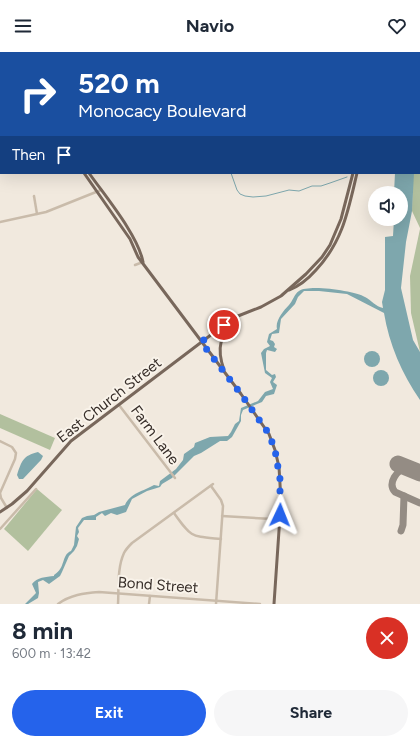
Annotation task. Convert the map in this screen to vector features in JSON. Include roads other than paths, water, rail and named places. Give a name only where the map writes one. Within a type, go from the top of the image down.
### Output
[{"type":"main road","points":[[85,174],[130,239],[138,257],[260,419],[269,434],[279,467],[281,501],[274,604]]},
{"type":"main road","points":[[90,174],[136,241],[143,262]]},
{"type":"main road","points":[[287,291],[314,265],[330,245],[341,219],[353,174]]},
{"type":"main road","points":[[287,291],[297,287],[311,275],[325,260],[334,246],[342,230],[348,212],[357,174]]},
{"type":"main road","name":"East Church Street","points":[[0,512],[27,491],[71,441],[201,342],[238,316],[271,302],[287,291]]},
{"type":"main road","points":[[226,374],[220,354],[220,343],[223,335],[238,316]]},
{"type":"street","points":[[0,222],[52,210],[101,190]]},
{"type":"street","points":[[34,196],[37,214]]},
{"type":"street","points":[[135,265],[143,262]]},
{"type":"street","name":"Farm Lane","points":[[119,405],[175,478]]},
{"type":"street","points":[[0,441],[12,447],[16,453],[16,459],[0,493],[1,498],[7,508]]},
{"type":"street","points":[[118,604],[120,567],[126,549],[132,543],[212,485],[223,506],[216,602]]},
{"type":"street","points":[[0,529],[36,489]]},
{"type":"street","points":[[174,513],[193,536],[221,539]]},
{"type":"street","points":[[273,520],[280,515]]},
{"type":"street","points":[[222,516],[273,520],[280,526]]},
{"type":"street","name":"Bond Street","points":[[58,604],[83,593],[99,592],[216,602],[260,604]]},
{"type":"street","points":[[149,604],[150,596]]},
{"type":"water","points":[[395,174],[414,174],[412,211],[406,242],[401,288],[413,340],[420,352],[420,400],[407,380],[397,358],[389,336],[384,313],[347,294],[304,291],[298,297],[295,304],[281,319],[279,333],[272,334],[270,340],[273,341],[275,344],[274,347],[277,349],[275,352],[267,350],[266,353],[266,370],[272,375],[275,374],[276,377],[273,382],[277,385],[274,394],[266,396],[262,402],[243,410],[241,421],[232,437],[227,441],[220,441],[194,456],[172,478],[160,487],[147,491],[132,499],[126,512],[117,515],[111,513],[105,516],[102,513],[96,517],[96,520],[84,520],[78,528],[79,532],[77,536],[79,539],[77,546],[69,556],[60,576],[49,584],[43,580],[38,582],[38,598],[28,604],[25,604],[36,593],[32,584],[36,580],[54,576],[60,569],[66,555],[71,551],[74,545],[76,527],[82,518],[125,505],[130,498],[138,493],[154,485],[159,486],[160,481],[176,469],[183,460],[184,454],[194,447],[195,443],[210,437],[228,436],[235,424],[239,421],[241,408],[258,401],[265,392],[273,389],[270,382],[272,378],[265,373],[261,353],[264,349],[270,346],[267,342],[269,334],[277,329],[277,323],[280,316],[297,292],[312,288],[332,289],[360,295],[383,308],[382,302],[385,290],[385,237],[393,236],[394,226],[408,226],[408,186],[394,186]]},
{"type":"water","points":[[372,351],[378,353],[380,359],[378,365],[372,367],[366,365],[364,359],[366,353]]},
{"type":"water","points":[[381,370],[387,372],[389,378],[387,384],[381,386],[375,384],[373,378],[375,372]]},
{"type":"water","points":[[38,452],[43,456],[41,460],[23,479],[19,479],[17,475],[24,459],[29,455]]},
{"type":"waterway","points":[[231,174],[240,194],[253,197],[266,196],[289,190],[299,191],[312,186],[321,186],[347,177]]}]
